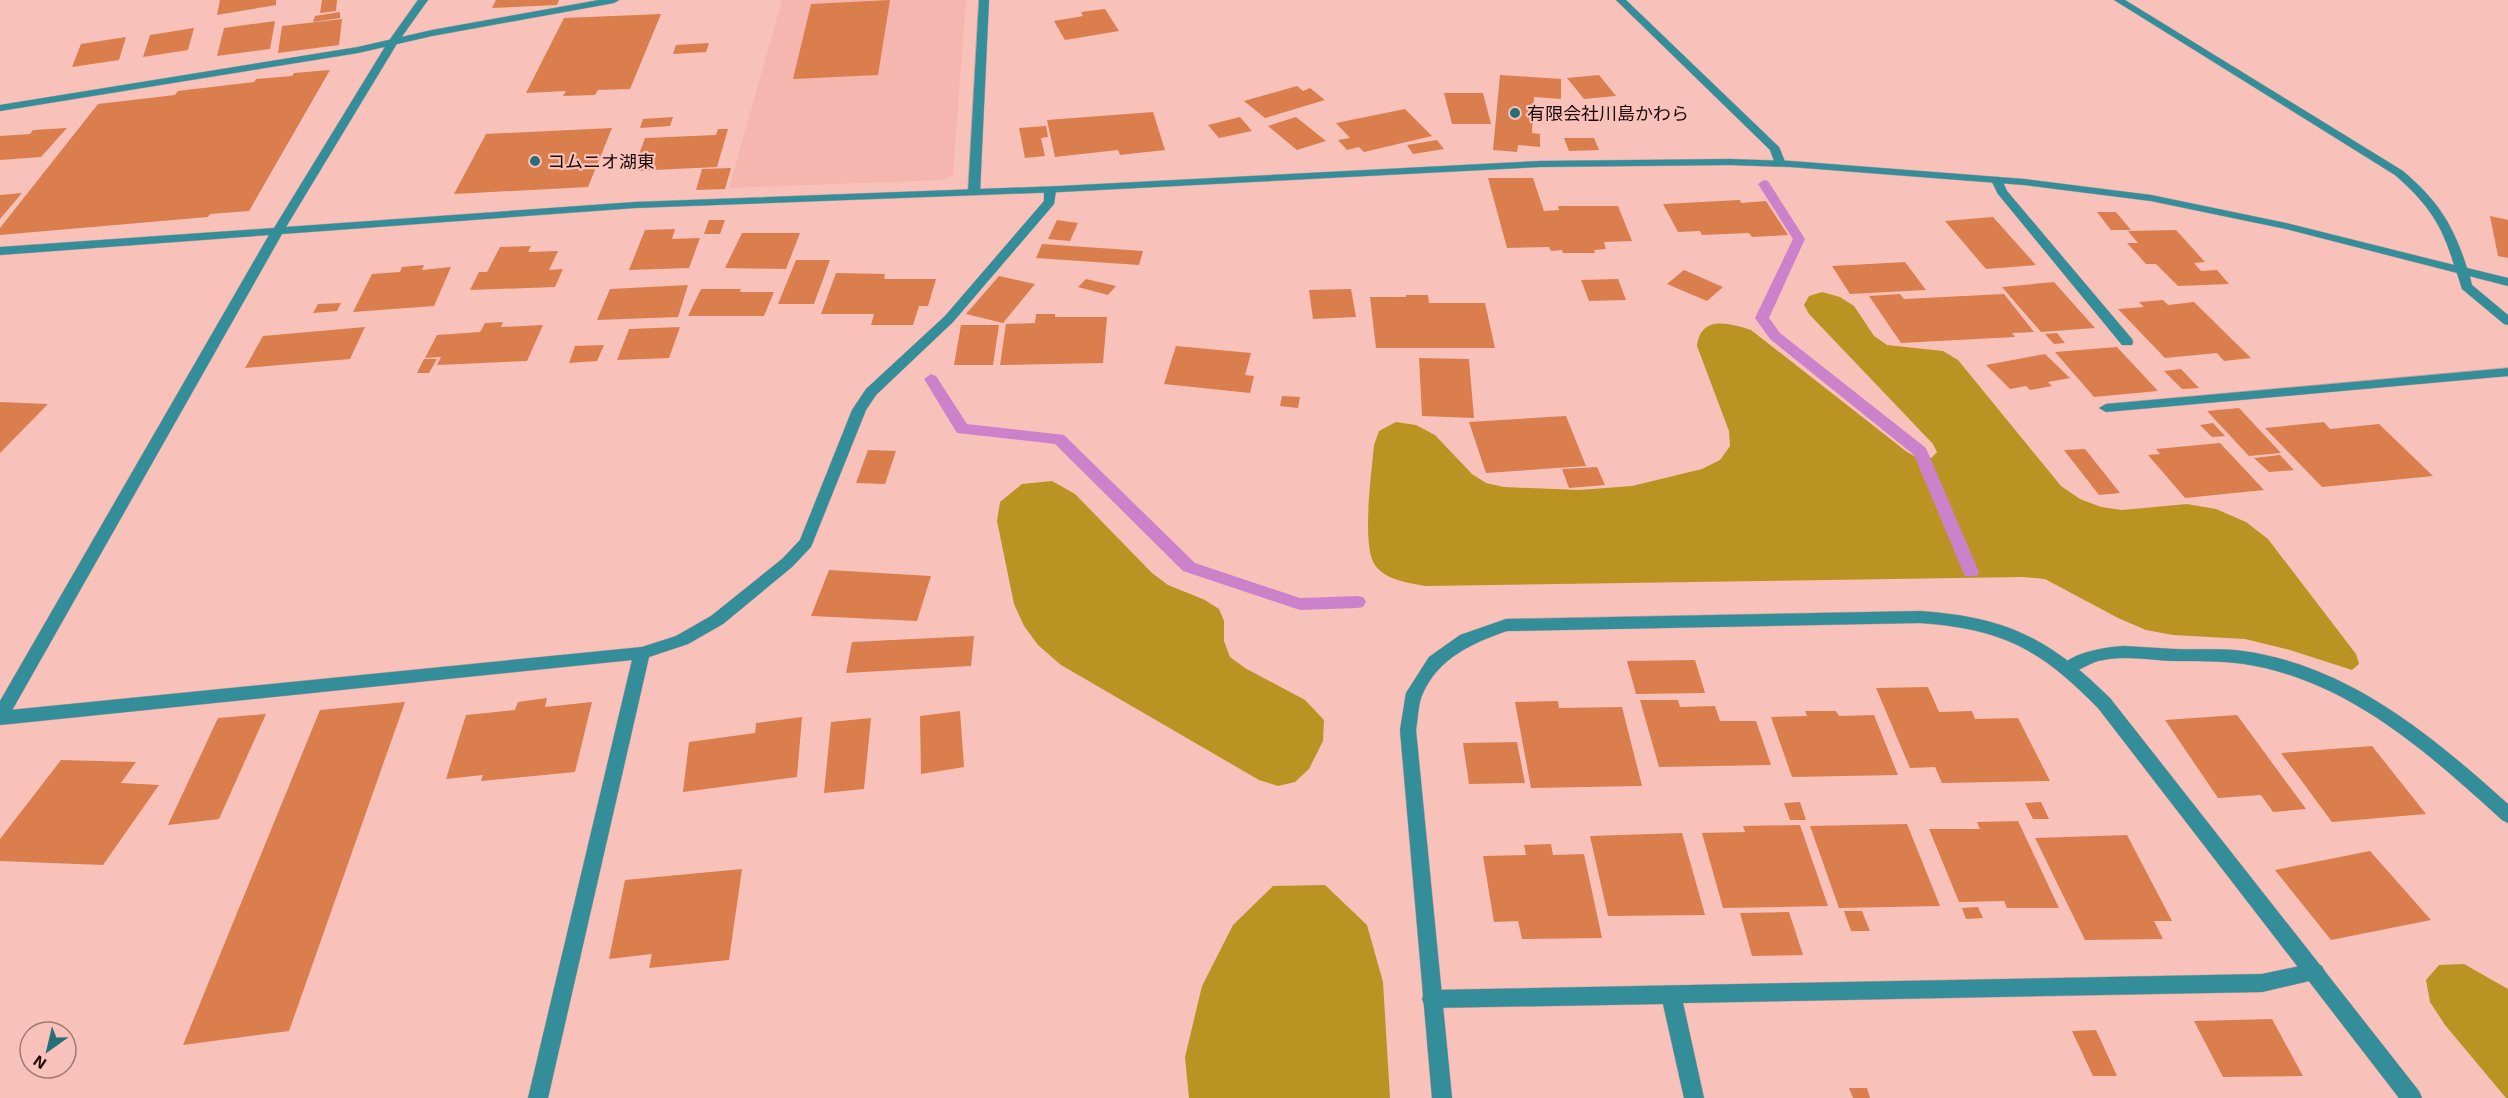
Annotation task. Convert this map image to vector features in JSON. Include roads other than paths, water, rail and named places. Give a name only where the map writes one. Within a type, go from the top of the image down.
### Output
[{"type":"street","points":[[0,717],[278,230],[393,42],[423,0]]},
{"type":"street","points":[[0,108],[358,50],[614,0]]},
{"type":"street","points":[[974,192],[984,0]]},
{"type":"street","points":[[1621,0],[1775,149],[1780,164]]},
{"type":"street","points":[[2119,0],[2399,174],[2424,195],[2442,217],[2453,239],[2466,286],[2508,321]]},
{"type":"street","points":[[0,251],[635,205],[1050,190],[1540,164],[1635,162],[1780,164],[2087,189],[2218,210],[2508,282]]},
{"type":"street","points":[[1997,180],[2002,192],[2127,342]]},
{"type":"street","points":[[0,717],[642,653],[682,640],[717,620],[787,563],[806,543],[859,410],[871,392],[949,319],[1050,202],[1050,190]]},
{"type":"street","points":[[2106,408],[2508,372]]},
{"type":"street","points":[[1442,1098],[1408,730],[1414,693],[1435,661],[1466,639],[1506,625],[1920,617],[1960,619],[2001,629],[2040,648],[2069,668],[2104,703],[2412,1098]]},
{"type":"street","points":[[538,1098],[642,653]]},
{"type":"street","points":[[2069,668],[2099,654],[2110,654],[2214,655],[2251,658],[2290,668],[2330,683],[2370,703],[2408,727],[2508,815]]},
{"type":"street","points":[[1432,999],[2262,982],[2314,972]]},
{"type":"street","points":[[1671,994],[1694,1098]]},
{"type":"waterway","points":[[1764,184],[1799,239],[1762,318],[1775,336],[1921,452],[1971,572]]},
{"type":"waterway","points":[[931,379],[962,429],[1059,439],[1189,567],[1300,604],[1357,602]]},
{"type":"place","name":"有限会社川島かわら","points":[[1515,113]]},
{"type":"place","name":"コムニオ湖東","points":[[535,161]]}]
